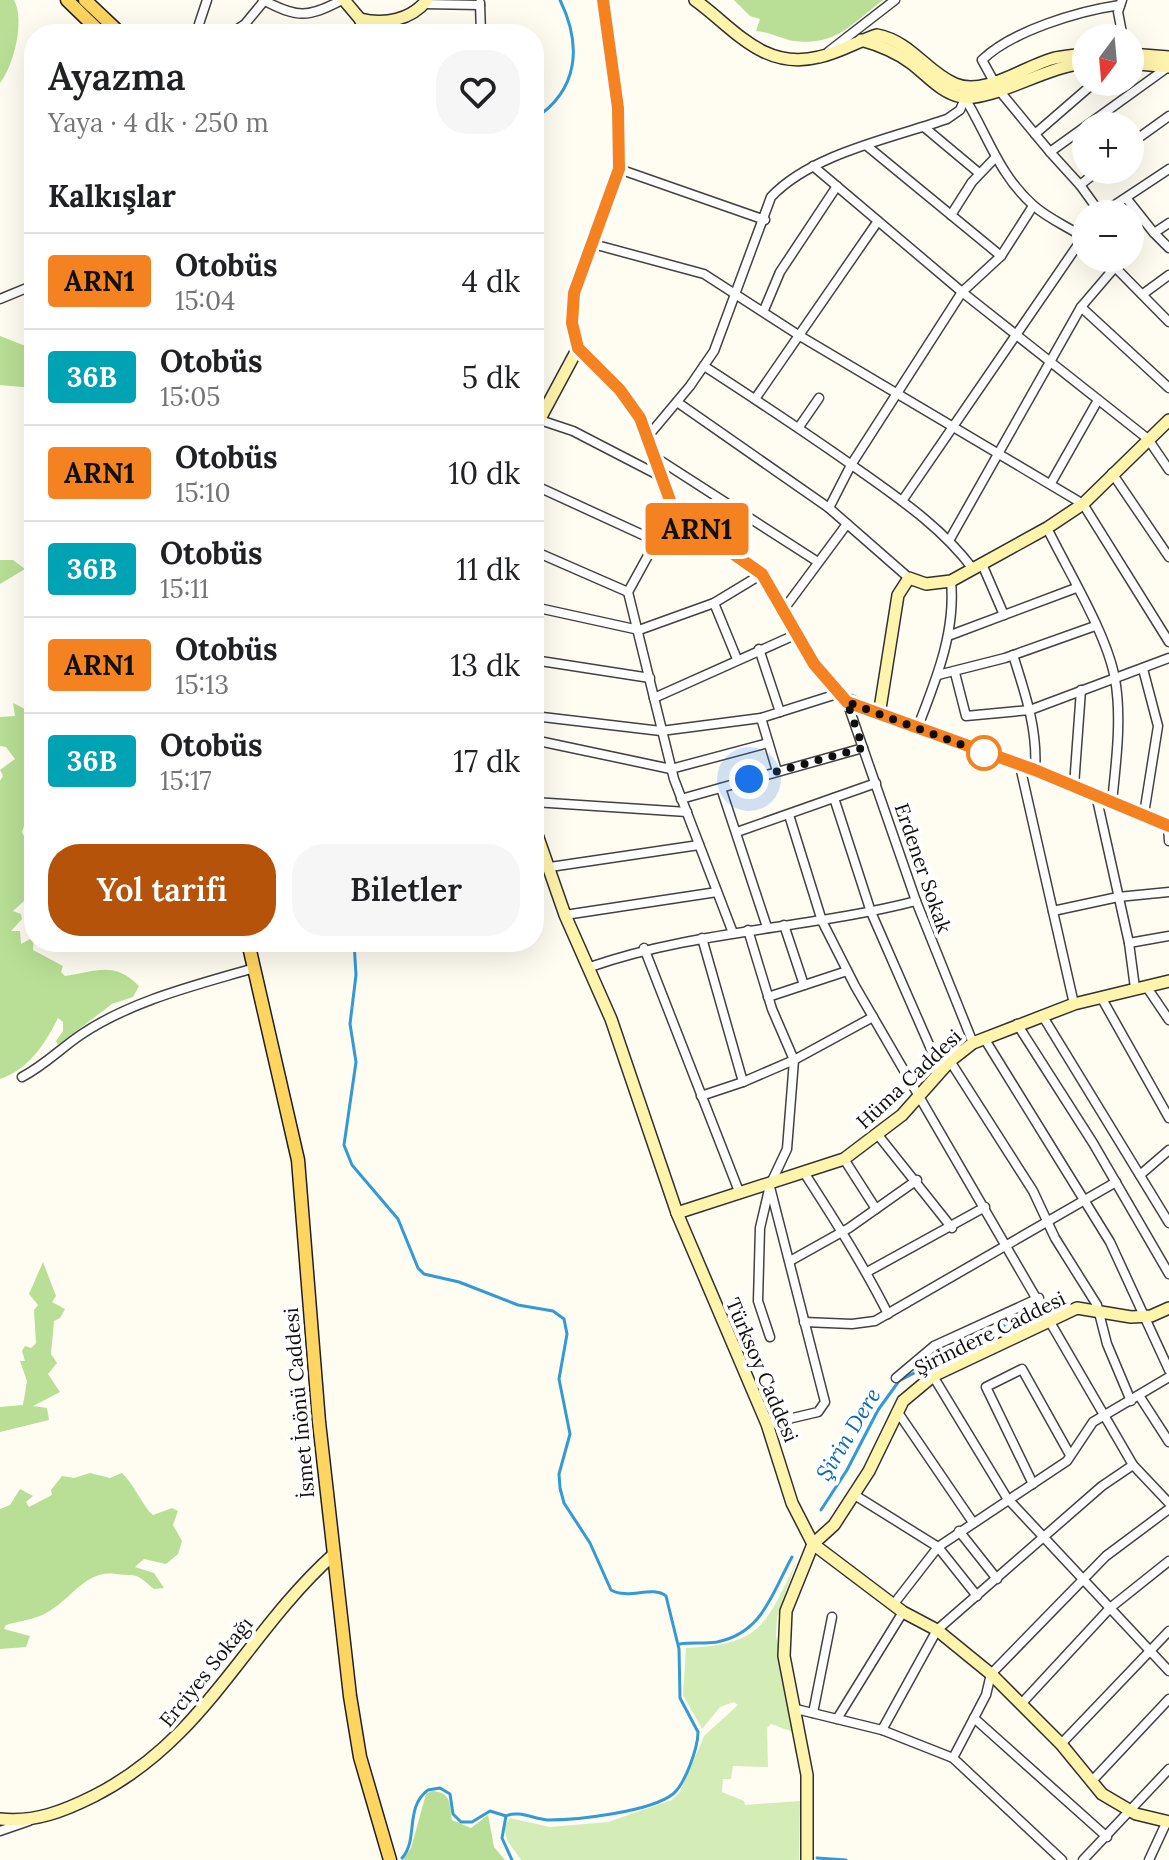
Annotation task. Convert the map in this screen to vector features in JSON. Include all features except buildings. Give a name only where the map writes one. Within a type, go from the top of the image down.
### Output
[{"type":"main road","points":[[67,0],[92,24]]},
{"type":"main road","points":[[85,0],[110,24]]},
{"type":"main road","name":"İsmet İnönü Caddesi","points":[[250,952],[298,1160],[319,1422],[358,1746],[390,1860]]},
{"type":"street","points":[[199,24],[207,0]]},
{"type":"street","points":[[245,24],[264,0],[286,12],[303,15],[343,0],[362,24]]},
{"type":"street","points":[[603,0],[618,108],[619,169],[571,306],[578,348],[631,404],[649,435],[660,476],[678,513],[762,574],[814,664],[842,698],[879,715],[1035,770],[1144,814],[1168,826],[1169,841]]},
{"type":"street","points":[[695,0],[735,36],[765,52],[793,60],[821,57],[877,35],[900,42],[956,84],[994,159],[1033,206],[1072,229]]},
{"type":"street","points":[[821,57],[895,0]]},
{"type":"street","points":[[360,19],[379,21],[407,17],[425,2],[480,3],[481,24]]},
{"type":"street","points":[[1091,200],[996,85],[982,60],[995,47],[1084,11],[1121,2],[1122,24]]},
{"type":"street","points":[[376,24],[379,21]]},
{"type":"street","points":[[860,40],[890,50],[947,92],[965,98],[1055,58],[1072,56]]},
{"type":"street","points":[[1144,55],[1169,57]]},
{"type":"street","points":[[1144,64],[1168,67]]},
{"type":"street","points":[[956,84],[996,85],[1072,66]]},
{"type":"street","points":[[1050,152],[1168,67]]},
{"type":"street","points":[[1035,134],[1079,96]]},
{"type":"street","points":[[649,435],[714,351],[771,197],[787,180],[813,166],[924,127],[960,110],[965,98]]},
{"type":"street","points":[[1144,134],[1169,116]]},
{"type":"street","points":[[924,127],[979,173]]},
{"type":"street","points":[[867,146],[1001,256]]},
{"type":"street","points":[[951,215],[979,173],[994,159]]},
{"type":"street","points":[[813,166],[962,292],[1148,439],[1169,470]]},
{"type":"street","points":[[619,169],[765,220]]},
{"type":"street","points":[[1169,169],[1127,199],[1169,248]]},
{"type":"street","points":[[764,310],[780,272],[837,186]]},
{"type":"street","points":[[829,508],[851,465],[901,393],[962,292],[1001,256],[1033,206]]},
{"type":"street","points":[[755,399],[878,221]]},
{"type":"street","points":[[1154,233],[1169,223]]},
{"type":"street","points":[[593,244],[704,274],[800,336],[901,393],[1083,504],[1169,642]]},
{"type":"street","points":[[902,501],[1014,333],[1072,255]]},
{"type":"street","points":[[950,539],[1081,307],[1111,272]]},
{"type":"street","points":[[1122,272],[1169,322]]},
{"type":"street","points":[[1143,294],[1169,275]]},
{"type":"street","points":[[0,299],[24,289]]},
{"type":"street","points":[[1081,307],[1169,388]]},
{"type":"street","points":[[544,412],[578,348]]},
{"type":"street","points":[[704,366],[799,427],[950,539],[978,567],[1004,615]]},
{"type":"street","points":[[799,427],[819,398]]},
{"type":"street","points":[[1051,483],[1098,400]]},
{"type":"street","points":[[677,402],[829,508],[909,578],[926,584],[951,581],[1047,528],[1083,504],[1169,420]]},
{"type":"street","points":[[544,426],[573,431],[660,476]]},
{"type":"street","points":[[655,457],[818,562]]},
{"type":"street","points":[[1112,473],[1169,557]]},
{"type":"street","points":[[544,490],[656,541]]},
{"type":"street","points":[[678,513],[656,541],[628,592],[671,769],[733,933]]},
{"type":"street","points":[[784,609],[847,524]]},
{"type":"street","points":[[1047,528],[1095,626],[1115,679],[1116,757],[1112,802]]},
{"type":"street","points":[[544,555],[628,592]]},
{"type":"street","points":[[544,609],[639,630],[714,603],[762,574]]},
{"type":"street","points":[[879,715],[898,595],[909,578]]},
{"type":"street","points":[[917,729],[938,675],[954,610],[951,581]]},
{"type":"street","points":[[948,636],[1076,588]]},
{"type":"street","points":[[714,603],[737,659]]},
{"type":"street","points":[[938,675],[955,673],[1013,655],[1095,626]]},
{"type":"street","points":[[654,698],[797,634]]},
{"type":"street","points":[[759,649],[780,712]]},
{"type":"street","points":[[1013,655],[1030,710],[1036,753],[1035,770]]},
{"type":"street","points":[[955,673],[966,716],[1030,710],[1169,658]]},
{"type":"street","points":[[544,662],[650,678]]},
{"type":"street","points":[[1143,669],[1158,726],[1144,814]]},
{"type":"street","points":[[1074,786],[1081,690]]},
{"type":"street","points":[[544,717],[661,731],[761,718],[842,698]]},
{"type":"street","name":"Erdener Sokak","points":[[842,698],[876,783],[916,901],[979,1040],[1110,1242],[1169,1370]]},
{"type":"street","points":[[761,718],[777,771]]},
{"type":"street","points":[[544,742],[671,769],[768,743]]},
{"type":"street","points":[[681,799],[863,748]]},
{"type":"street","points":[[1020,766],[1074,1004]]},
{"type":"street","points":[[737,832],[876,783]]},
{"type":"street","points":[[721,788],[767,927]]},
{"type":"street","points":[[1096,795],[1141,987],[1169,1020]]},
{"type":"street","points":[[834,798],[871,912],[941,1072]]},
{"type":"street","points":[[544,803],[687,812]]},
{"type":"street","points":[[789,815],[822,921],[847,971],[1133,1465],[1169,1506],[1106,1556],[991,1674],[974,1718],[953,1758]]},
{"type":"street","points":[[550,867],[699,845]]},
{"type":"street","name":"Türksoy Caddesi","points":[[544,852],[565,915],[590,967],[630,1070],[677,1213],[767,1424],[792,1503],[813,1544],[898,1608],[937,1630],[991,1674],[1061,1744],[1091,1782],[1131,1811],[1168,1822]]},
{"type":"street","points":[[565,915],[717,892]]},
{"type":"street","points":[[1053,911],[1118,897],[1169,892]]},
{"type":"street","points":[[590,967],[644,948],[822,921],[916,901]]},
{"type":"street","points":[[784,925],[804,985]]},
{"type":"street","points":[[748,930],[768,997],[794,1060],[787,1149],[770,1185],[757,1267],[758,1301],[770,1337]]},
{"type":"street","points":[[1129,943],[1169,936]]},
{"type":"street","points":[[702,938],[743,1082]]},
{"type":"street","points":[[644,948],[740,1194]]},
{"type":"street","points":[[22,1077],[45,1064],[82,1034],[126,1011],[254,968]]},
{"type":"street","points":[[768,997],[847,971]]},
{"type":"street","name":"Hüma Caddesi","points":[[677,1213],[844,1159],[878,1135],[920,1097],[950,1061],[979,1040],[1074,1004],[1169,981]]},
{"type":"street","points":[[1101,997],[1169,1118]]},
{"type":"street","points":[[1042,1015],[1140,1175],[1165,1209],[1169,1223]]},
{"type":"street","points":[[701,1096],[794,1060],[873,1017]]},
{"type":"street","points":[[1017,1024],[1116,1182],[1169,1274]]},
{"type":"street","points":[[950,1061],[1033,1191],[1098,1309],[1107,1344],[1135,1399],[1169,1442]]},
{"type":"street","points":[[878,1135],[917,1180],[952,1228]]},
{"type":"street","points":[[1140,1175],[1169,1150]]},
{"type":"street","points":[[844,1159],[876,1209]]},
{"type":"street","points":[[805,1174],[839,1233],[867,1272],[888,1314]]},
{"type":"street","points":[[790,1261],[839,1233],[917,1180]]},
{"type":"street","points":[[804,1322],[852,1324],[875,1321],[1116,1182]]},
{"type":"street","points":[[767,1424],[818,1412],[824,1407],[770,1185]]},
{"type":"street","points":[[867,1272],[952,1228],[985,1207]]},
{"type":"street","points":[[896,1378],[934,1346],[1039,1298]]},
{"type":"street","name":"Şirindere Caddesi","points":[[813,1544],[834,1525],[869,1471],[897,1411],[910,1394],[933,1376],[1077,1308],[1142,1316],[1169,1308]]},
{"type":"street","points":[[1033,1484],[986,1387],[1022,1369],[1070,1455]]},
{"type":"street","points":[[933,1376],[1007,1498],[1169,1671]]},
{"type":"street","points":[[837,1719],[898,1608],[938,1547],[972,1521],[1067,1461],[1093,1422],[1169,1377]]},
{"type":"street","points":[[897,1411],[972,1521]]},
{"type":"street","points":[[882,1730],[937,1630],[1045,1539],[1102,1486],[1133,1465]]},
{"type":"street","points":[[853,1494],[938,1547],[977,1596]]},
{"type":"street","points":[[959,1531],[997,1579]]},
{"type":"street","points":[[807,1860],[807,1775],[784,1656],[783,1624],[813,1544]]},
{"type":"street","name":"Erciyes Sokağı","points":[[0,1819],[33,1819],[79,1804],[120,1783],[158,1755],[192,1723],[280,1609],[334,1554]]},
{"type":"street","points":[[1022,1703],[1110,1608],[1169,1561]]},
{"type":"street","points":[[813,1713],[832,1617]]},
{"type":"street","points":[[1061,1744],[1169,1631]]},
{"type":"street","points":[[1091,1782],[1169,1699]]},
{"type":"street","points":[[796,1709],[882,1730],[953,1758],[1062,1860]]},
{"type":"street","points":[[974,1718],[1107,1837]]},
{"type":"street","points":[[1083,1860],[1169,1769]]},
{"type":"street","points":[[0,1831],[33,1819]]},
{"type":"street","points":[[1149,1860],[1168,1822]]},
{"type":"green space","points":[[0,0],[14,0],[18,30],[13,54],[0,83]]},
{"type":"green space","points":[[734,0],[883,0],[833,37],[809,42],[756,31],[760,19],[750,16]]},
{"type":"green space","points":[[0,336],[24,345],[24,387],[0,385]]},
{"type":"green space","points":[[0,560],[13,560],[24,568],[24,570],[0,584]]},
{"type":"green space","points":[[13,703],[24,708],[24,901],[13,911],[21,914],[22,919],[11,931],[20,931],[24,952],[37,952],[63,966],[61,972],[65,976],[96,970],[113,971],[122,973],[139,986],[133,997],[112,1004],[58,1045],[56,1041],[63,1031],[63,1022],[58,1018],[48,1037],[28,1062],[0,1079],[0,781],[3,776],[0,770],[15,759],[6,747],[0,746],[0,717],[15,716]]},
{"type":"green space","points":[[43,1262],[56,1296],[52,1302],[65,1309],[54,1321],[51,1354],[57,1363],[48,1374],[60,1392],[33,1406],[47,1408],[49,1420],[0,1432],[0,1407],[23,1405],[27,1381],[20,1361],[25,1361],[22,1351],[25,1346],[31,1348],[36,1343],[34,1310],[38,1305],[29,1294]]},
{"type":"green space","points":[[90,1473],[110,1478],[122,1473],[153,1515],[172,1508],[178,1511],[173,1525],[182,1541],[178,1554],[166,1564],[144,1559],[135,1567],[154,1573],[164,1588],[154,1589],[133,1575],[96,1576],[48,1612],[6,1625],[4,1629],[30,1636],[26,1647],[0,1649],[0,1509],[10,1505],[20,1489],[33,1496],[26,1502],[29,1507],[52,1495],[51,1490],[62,1476],[74,1478]]},
{"type":"green space","points":[[796,1562],[777,1618],[776,1636],[799,1752],[795,1753],[793,1732],[771,1724],[767,1728],[768,1767],[733,1766],[731,1779],[723,1779],[722,1792],[744,1801],[745,1805],[800,1801],[799,1860],[521,1860],[507,1840],[504,1827],[510,1818],[550,1827],[608,1822],[672,1800],[680,1792],[704,1736],[738,1705],[734,1702],[720,1707],[702,1729],[683,1695],[686,1648],[731,1642],[758,1628],[777,1602]]},
{"type":"green space","points":[[432,1791],[446,1796],[452,1820],[471,1828],[488,1815],[494,1847],[505,1860],[402,1860],[411,1848],[426,1794]]},
{"type":"waterway","points":[[544,111],[560,94],[572,66],[572,34],[560,0]]},
{"type":"waterway","points":[[355,952],[356,975],[350,1024],[356,1062],[344,1145],[352,1165],[398,1219],[418,1268],[424,1274],[459,1282],[518,1305],[553,1311],[564,1319],[567,1334],[559,1379],[570,1434],[559,1474],[564,1503],[590,1543],[611,1590],[625,1594],[654,1592],[666,1596],[679,1649],[680,1698],[698,1732],[693,1756],[682,1782],[673,1794],[662,1800],[613,1814],[577,1818],[548,1820],[521,1814],[506,1816],[502,1838],[512,1860]]},
{"type":"waterway","name":"Şirin Dere","points":[[821,1510],[847,1470],[878,1410],[899,1381],[1033,1310]]},
{"type":"waterway","name":"Şirin Dere","points":[[680,1644],[717,1642],[745,1630],[764,1610],[792,1557]]},
{"type":"waterway","points":[[402,1858],[410,1842],[416,1806],[428,1790],[440,1788],[450,1794],[453,1814],[461,1822],[472,1822],[490,1811],[506,1816]]},
{"type":"waterway","points":[[817,1858],[846,1860]]},
{"type":"bus line","name":"ARN1","points":[[603,0],[618,108],[619,169],[609,204],[574,293],[572,323],[578,348],[620,390],[640,418],[649,435],[671,503],[687,521],[762,574],[825,681],[847,702],[1035,770],[1169,826]]},
{"type":"route","points":[[749,779],[863,748],[847,702],[984,753]]}]
